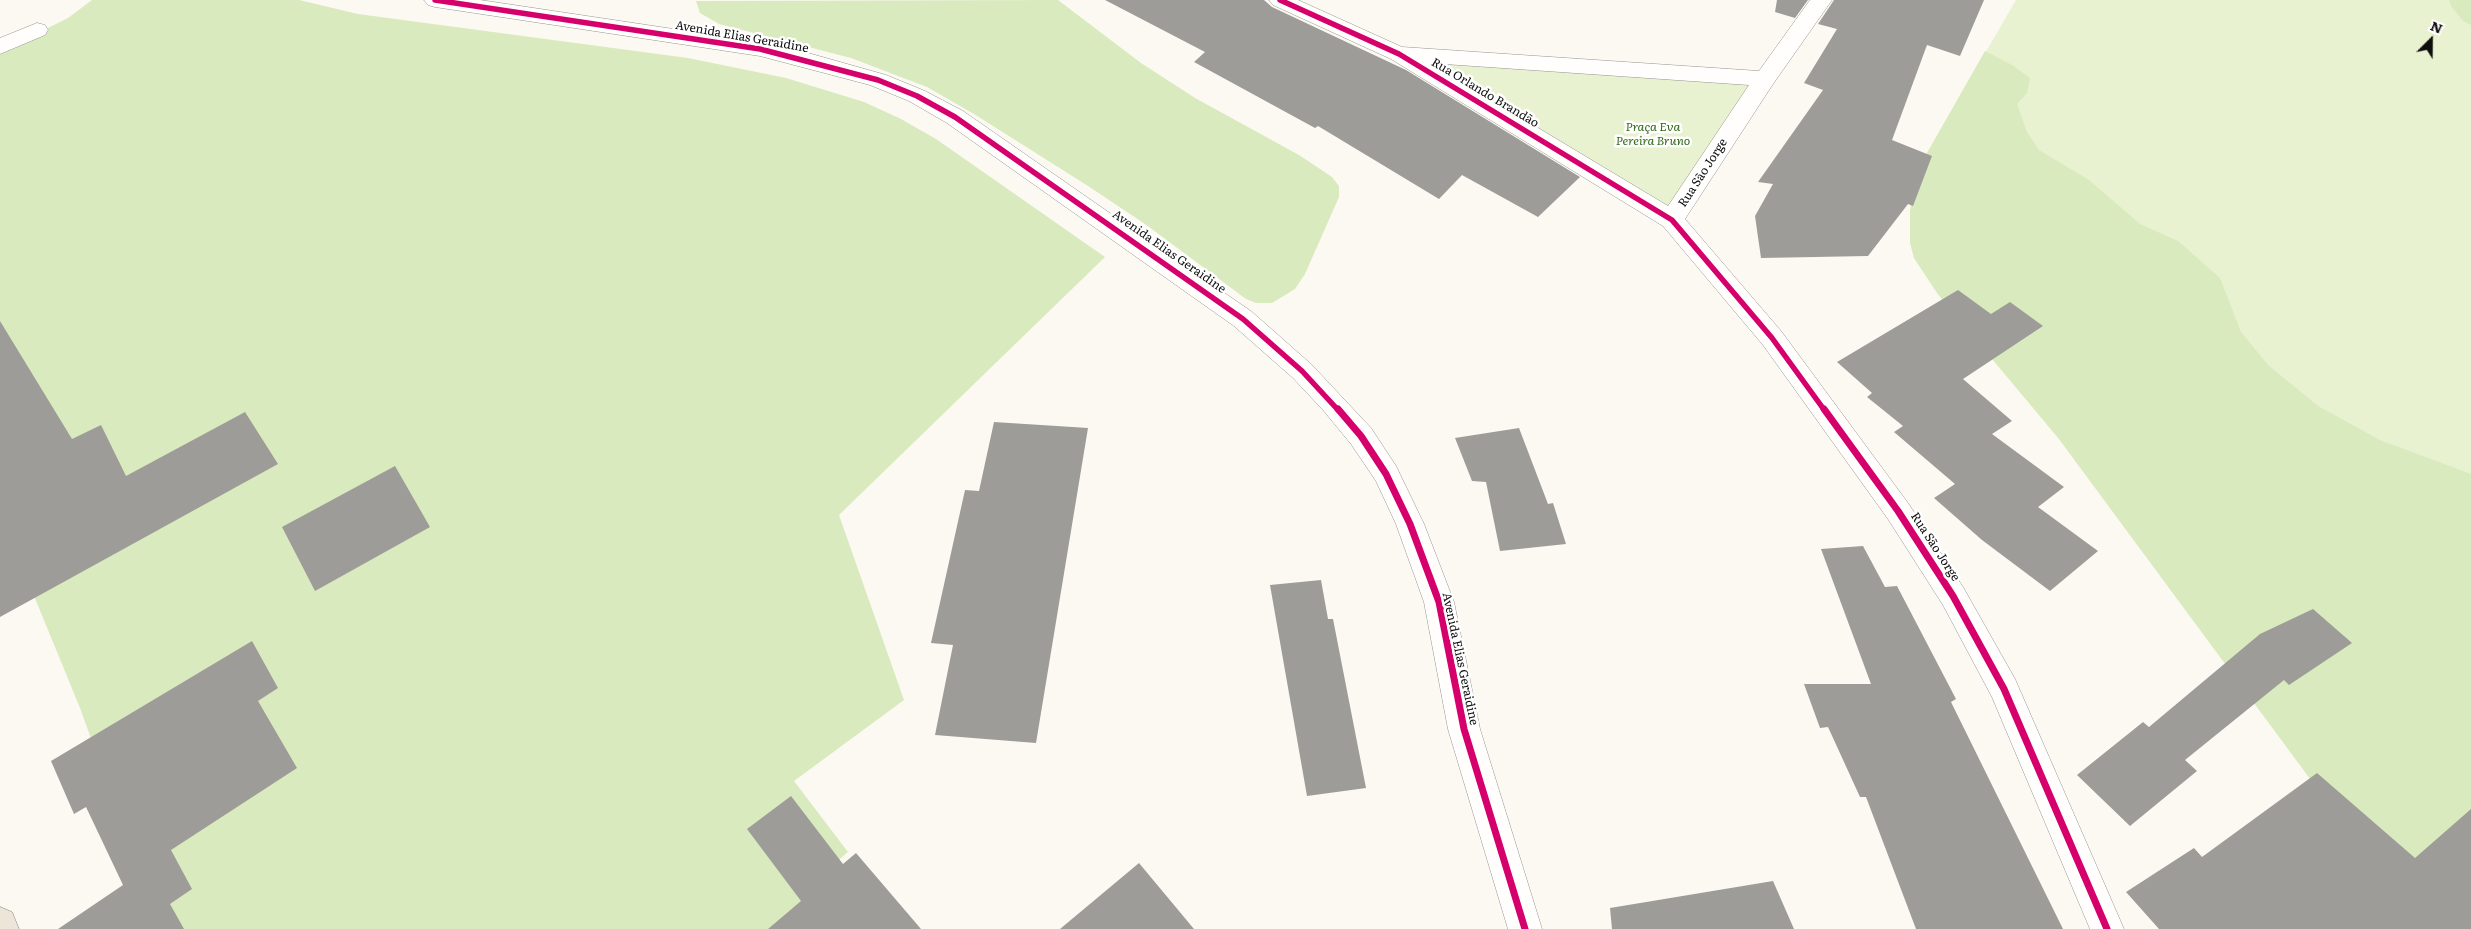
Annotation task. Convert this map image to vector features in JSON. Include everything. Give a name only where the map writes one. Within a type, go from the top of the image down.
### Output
[{"type":"main road","points":[[0,924],[2,929]]},
{"type":"street","name":"Avenida Elias Geraidine","points":[[435,0],[760,49],[809,60],[878,80],[917,96],[955,116],[1243,319],[1302,371],[1361,436],[1386,474],[1410,524],[1438,602],[1464,729],[1525,929]]},
{"type":"street","name":"Rua Orlando Brandão","points":[[1280,0],[1399,54],[1672,220]]},
{"type":"street","points":[[1765,79],[1821,0]]},
{"type":"street","points":[[0,47],[37,30]]},
{"type":"street","name":"Rua Orlando Brandão","points":[[1399,54],[1765,79]]},
{"type":"street","name":"Rua São Jorge","points":[[1765,79],[1672,220],[1772,338],[1898,511],[1953,596],[2004,689],[2107,929]]},
{"type":"green space","points":[[92,0],[299,0],[358,14],[688,58],[786,78],[864,102],[901,119],[936,139],[1105,257],[839,515],[904,700],[794,781],[848,852],[800,892],[829,929],[160,929],[80,708],[0,513],[0,52],[68,18]]},
{"type":"green space","points":[[1058,0],[1141,63],[1195,98],[1299,155],[1332,177],[1339,186],[1339,197],[1305,274],[1295,289],[1272,303],[1256,303],[1246,299],[1145,224],[1088,186],[974,114],[927,87],[851,58],[719,24],[700,13],[696,1]]},
{"type":"green space","points":[[2016,0],[2471,0],[2471,929],[2421,929],[2059,439],[1937,293],[1914,258],[1910,242],[1910,211],[1927,153]]},
{"type":"green space","points":[[2449,0],[2471,0],[2471,25],[2463,21],[2451,6]]},
{"type":"green space","points":[[1985,51],[2012,65],[2030,78],[2027,93],[2017,104],[2027,132],[2039,150],[2089,180],[2140,224],[2178,241],[2220,278],[2241,332],[2268,365],[2318,406],[2380,440],[2471,474],[2471,929],[2421,929],[2059,439],[1937,293],[1914,258],[1910,242],[1910,211],[1912,197],[1927,153]]},
{"type":"green space","name":"Praça Eva Pereira Bruno","points":[[1399,54],[1765,79],[1672,220]]},
{"type":"building","points":[[1105,0],[1264,0],[1272,7],[1406,70],[1580,177],[1538,217],[1462,175],[1439,199],[1318,126],[1315,128],[1194,62],[1205,52]]},
{"type":"building","points":[[1777,0],[1808,0],[1795,18],[1775,12]]},
{"type":"building","points":[[1834,0],[1984,0],[1960,56],[1927,45],[1892,140],[1932,156],[1913,206],[1908,204],[1868,256],[1761,258],[1755,216],[1773,184],[1758,182],[1823,90],[1804,83],[1837,29],[1818,24]]},
{"type":"building","points":[[1958,290],[1991,314],[2010,302],[2043,326],[1963,379],[2012,421],[1992,434],[2064,487],[2038,507],[2098,551],[2050,591],[1982,540],[1934,498],[1955,484],[1894,432],[1903,426],[1867,397],[1872,393],[1837,362]]},
{"type":"building","points":[[0,321],[72,439],[101,425],[126,476],[245,412],[278,464],[0,617]]},
{"type":"building","points":[[994,422],[1088,428],[1036,743],[935,735],[953,645],[931,643],[965,490],[979,491]]},
{"type":"building","points":[[1519,428],[1548,504],[1553,503],[1566,544],[1500,551],[1486,482],[1472,481],[1455,438]]},
{"type":"building","points":[[395,466],[430,527],[315,591],[282,527]]},
{"type":"building","points":[[1863,546],[1885,587],[1897,586],[1956,699],[1951,702],[2063,929],[1916,929],[1866,797],[1860,797],[1828,727],[1820,728],[1804,684],[1871,684],[1821,549]]},
{"type":"building","points":[[1321,580],[1328,619],[1333,619],[1366,788],[1307,796],[1270,585]]},
{"type":"building","points":[[2313,609],[2352,643],[2289,685],[2284,680],[2185,760],[2197,771],[2130,826],[2077,775],[2143,722],[2149,727],[2260,634]]},
{"type":"building","points":[[252,641],[278,688],[258,701],[297,768],[171,850],[192,889],[170,904],[184,929],[58,929],[123,885],[86,807],[74,814],[51,761]]},
{"type":"building","points":[[2317,773],[2415,858],[2471,809],[2471,929],[2159,929],[2126,892],[2194,848],[2202,857]]},
{"type":"building","points":[[791,796],[843,864],[856,853],[921,929],[768,929],[801,901],[747,829]]},
{"type":"building","points":[[1139,863],[1194,929],[1060,929]]},
{"type":"building","points":[[1773,881],[1794,929],[1612,929],[1610,908]]},
{"type":"cycle path","points":[[435,0],[760,49],[801,58],[878,80],[917,96],[955,117],[1243,319],[1302,371],[1361,436],[1386,474],[1410,524],[1439,602],[1464,729],[1525,929]]},
{"type":"cycle path","points":[[1280,0],[1399,54],[1672,220],[1772,338],[1898,511],[1953,596],[2004,689],[2107,929]]}]
